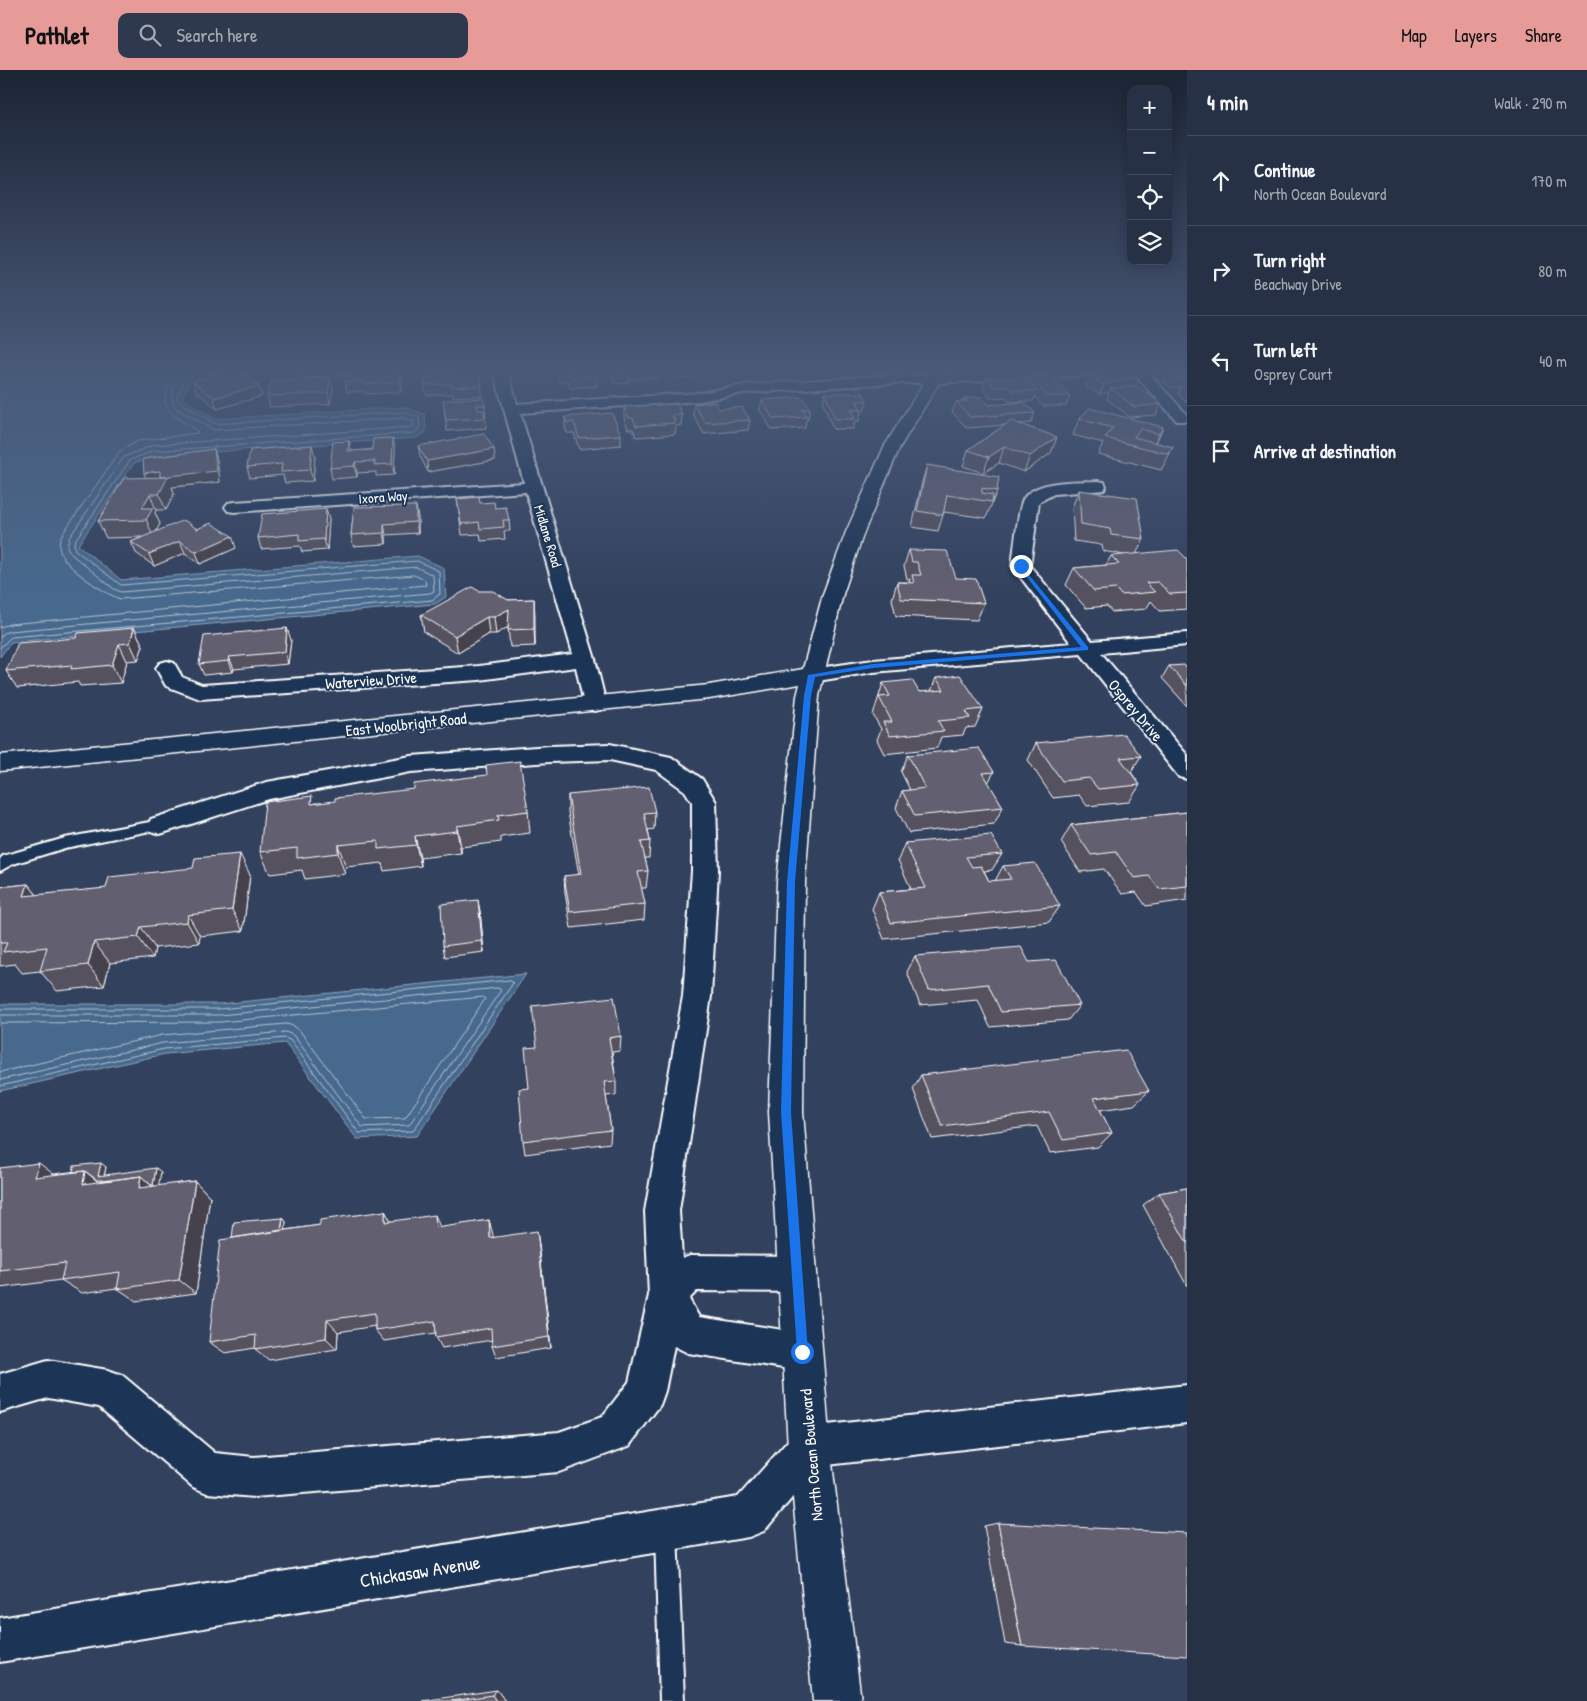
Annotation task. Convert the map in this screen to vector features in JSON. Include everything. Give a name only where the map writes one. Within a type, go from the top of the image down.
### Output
[{"type":"main road","name":"North Ocean Boulevard","points":[[837,1701],[809,1447],[786,1112],[790,902],[808,696],[812,675],[822,645],[833,594],[855,532],[894,444]]},
{"type":"main road","name":"East Woolbright Road","points":[[0,763],[709,692],[812,675]]},
{"type":"street","name":"Midlane Road","points":[[521,444],[585,659],[595,704]]},
{"type":"street","name":"Osprey Drive","points":[[1098,486],[1045,491],[1037,494],[1031,500],[1021,566],[1187,771]]},
{"type":"street","name":"Ixora Way","points":[[234,507],[533,487]]},
{"type":"street","points":[[812,675],[873,666],[1187,639]]},
{"type":"street","name":"Waterview Drive","points":[[167,668],[174,681],[200,692],[479,673],[585,659]]},
{"type":"street","points":[[0,1393],[48,1379],[108,1388],[207,1473],[254,1477],[559,1452],[615,1432],[646,1391],[667,1295],[662,1211],[697,996],[705,871],[704,802],[694,785],[663,763],[610,752],[411,764],[267,791],[160,825]]},
{"type":"street","points":[[667,1295],[690,1273],[797,1274]]},
{"type":"street","points":[[667,1295],[688,1334],[802,1352]]},
{"type":"street","points":[[809,1447],[1187,1404]]},
{"type":"street","name":"Chickasaw Avenue","points":[[0,1640],[749,1516],[809,1447]]},
{"type":"lane","points":[[0,866],[8,860],[65,842],[160,825]]},
{"type":"lane","points":[[666,1530],[672,1701]]},
{"type":"water","points":[[0,444],[327,444],[155,456],[134,463],[78,545],[121,580],[418,556],[444,568],[446,597],[435,604],[11,642],[0,657]]},
{"type":"water","points":[[526,974],[417,1136],[357,1139],[285,1043],[165,1054],[0,1091],[0,1004],[219,1004]]},
{"type":"building","points":[[333,444],[349,444],[348,451],[372,450],[373,444],[393,444],[392,464],[374,465],[375,461],[355,462],[354,466],[330,468]]},
{"type":"building","points":[[428,444],[491,444],[494,449],[427,461],[418,446]]},
{"type":"building","points":[[977,444],[1047,444],[1030,456],[1004,447],[989,457],[968,450]]},
{"type":"building","points":[[1129,444],[1162,444],[1173,447],[1169,454]]},
{"type":"building","points":[[312,445],[310,470],[281,472],[282,464],[247,467],[250,450]]},
{"type":"building","points":[[214,449],[217,471],[160,477],[160,471],[144,473],[143,459]]},
{"type":"building","points":[[927,465],[999,477],[997,491],[982,488],[982,493],[993,495],[992,502],[947,495],[943,515],[917,511]]},
{"type":"building","points":[[168,477],[159,494],[150,494],[142,508],[153,508],[146,520],[98,521],[124,478]]},
{"type":"building","points":[[1079,490],[1137,498],[1144,539],[1111,535],[1110,529],[1081,524]]},
{"type":"building","points":[[479,497],[480,503],[494,502],[495,508],[506,507],[509,520],[503,520],[504,527],[480,529],[479,522],[461,524],[457,499]]},
{"type":"building","points":[[416,506],[416,522],[384,524],[384,533],[351,535],[354,507]]},
{"type":"building","points":[[326,509],[324,539],[299,541],[299,534],[258,538],[262,514]]},
{"type":"building","points":[[184,520],[197,529],[211,523],[232,536],[196,552],[180,541],[149,554],[131,542]]},
{"type":"building","points":[[909,550],[947,551],[956,578],[976,579],[984,603],[901,599],[897,582],[914,583],[912,575],[921,575],[917,562],[912,562]]},
{"type":"building","points":[[1178,550],[1187,559],[1187,593],[1170,594],[1158,582],[1146,583],[1155,592],[1121,595],[1116,589],[1094,591],[1074,568],[1119,564],[1111,556]]},
{"type":"building","points":[[472,587],[479,591],[493,591],[508,600],[534,599],[534,629],[508,630],[509,609],[494,617],[487,617],[455,636],[421,615]]},
{"type":"building","points":[[134,628],[130,643],[119,644],[112,665],[71,669],[72,665],[6,671],[18,643],[76,638],[78,633]]},
{"type":"building","points":[[287,628],[285,652],[229,657],[229,661],[199,664],[204,636]]},
{"type":"building","points":[[1184,665],[1187,668],[1187,686],[1169,666]]},
{"type":"building","points":[[960,675],[983,709],[966,711],[970,718],[938,721],[944,731],[890,736],[883,722],[892,722],[879,697],[890,696],[883,683],[912,680],[919,692],[944,690],[936,678]]},
{"type":"building","points":[[1124,734],[1141,756],[1120,758],[1140,785],[1098,789],[1089,778],[1062,781],[1036,743]]},
{"type":"building","points":[[979,748],[994,772],[983,773],[1003,807],[915,816],[902,791],[925,788],[908,755]]},
{"type":"building","points":[[520,761],[528,811],[498,815],[499,820],[457,826],[457,831],[415,836],[416,845],[378,849],[378,841],[338,845],[338,853],[297,858],[297,848],[260,852],[265,802],[312,796],[311,804],[335,801],[335,798],[414,789],[414,784],[487,775],[486,765]]},
{"type":"building","points":[[649,787],[655,812],[644,813],[650,841],[641,842],[648,871],[638,872],[645,904],[570,912],[564,876],[581,874],[568,795]]},
{"type":"building","points":[[1187,812],[1187,886],[1159,889],[1149,876],[1134,878],[1116,852],[1091,855],[1071,825]]},
{"type":"building","points":[[991,835],[1002,854],[966,857],[972,867],[981,866],[989,881],[1011,879],[1003,866],[1035,863],[1060,906],[891,923],[879,892],[926,888],[905,843]]},
{"type":"building","points":[[240,854],[232,910],[188,915],[187,922],[141,927],[138,937],[94,942],[88,965],[40,971],[47,947],[3,952],[7,943],[0,943],[0,887],[28,884],[24,896],[106,888],[109,877],[193,868],[195,858]]},
{"type":"building","points":[[478,900],[482,941],[443,946],[441,904]]},
{"type":"building","points":[[1021,947],[1029,962],[1056,960],[1080,1005],[1001,1012],[988,984],[929,990],[915,956]]},
{"type":"building","points":[[614,997],[621,1036],[609,1038],[616,1081],[604,1082],[611,1130],[523,1141],[519,1089],[529,1088],[525,1048],[537,1047],[532,1006]]},
{"type":"building","points":[[1126,1050],[1149,1091],[1094,1098],[1112,1133],[1063,1140],[1049,1112],[942,1126],[921,1075]]},
{"type":"building","points":[[39,1163],[35,1177],[85,1171],[83,1184],[141,1176],[139,1188],[195,1181],[179,1280],[117,1289],[120,1272],[61,1280],[65,1263],[0,1271],[0,1168]]},
{"type":"building","points":[[101,1163],[98,1176],[156,1168],[153,1185],[141,1176],[102,1181],[97,1180],[85,1171],[73,1172],[74,1166]]},
{"type":"building","points":[[1187,1188],[1187,1243],[1159,1193]]},
{"type":"building","points":[[385,1211],[385,1222],[435,1215],[436,1228],[489,1220],[490,1238],[537,1231],[549,1337],[492,1346],[491,1328],[436,1337],[435,1321],[375,1330],[375,1313],[327,1320],[326,1338],[255,1349],[256,1335],[209,1342],[220,1240],[320,1225],[320,1220]]},
{"type":"building","points":[[283,1218],[281,1230],[232,1238],[234,1222]]},
{"type":"building","points":[[998,1523],[1187,1533],[1187,1656],[1022,1646]]},
{"type":"building","points":[[492,1695],[496,1701],[452,1701]]},
{"type":"route","points":[[802,1352],[786,1112],[791,882],[808,696],[812,675],[873,666],[1086,648],[1021,566]]}]
